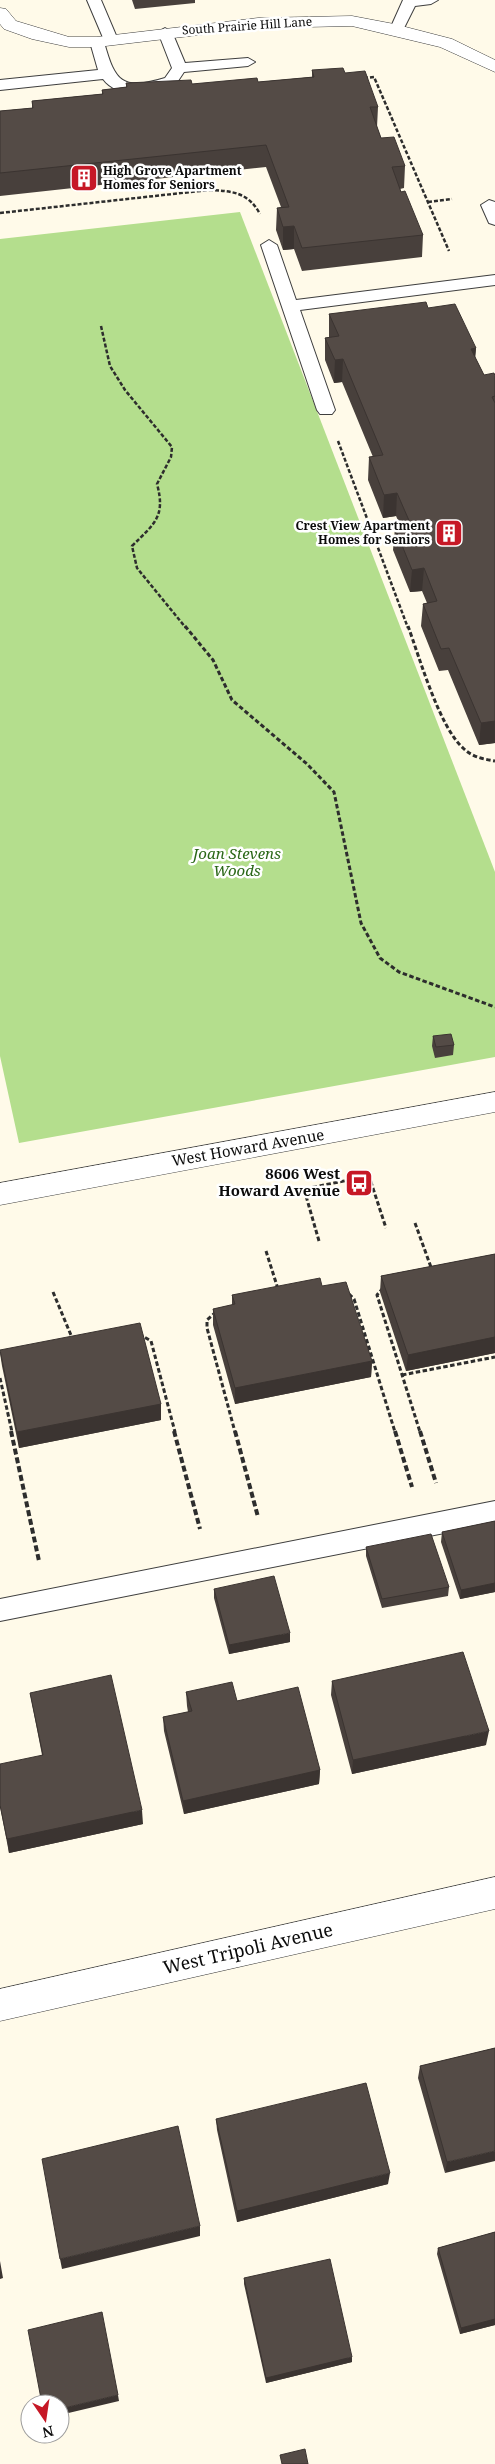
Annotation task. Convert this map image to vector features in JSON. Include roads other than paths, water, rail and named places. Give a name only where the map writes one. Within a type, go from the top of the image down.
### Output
[{"type":"street","name":"South Prairie Hill Lane","points":[[0,13],[10,25],[38,35],[69,42],[104,41],[165,32],[302,22],[352,22],[397,30],[446,43],[495,67]]},
{"type":"street","name":"West Howard Avenue","points":[[0,1194],[495,1102]]},
{"type":"street","name":"West Tripoli Avenue","points":[[0,2006],[495,1893]]},
{"type":"lane","points":[[94,0],[104,41],[106,74]]},
{"type":"lane","points":[[397,30],[408,1],[431,0]]},
{"type":"lane","points":[[165,32],[179,68]]},
{"type":"lane","points":[[179,68],[248,62]]},
{"type":"lane","points":[[0,85],[106,74],[122,86],[151,87],[171,81],[179,68]]},
{"type":"lane","points":[[269,245],[326,410]]},
{"type":"lane","points":[[291,306],[495,280]]},
{"type":"lane","points":[[0,1610],[495,1512]]},
{"type":"place","name":"High Grove Apartment Homes for Seniors","points":[[84,178]]},
{"type":"place","name":"Crest View Apartment Homes for Seniors","points":[[449,533]]},
{"type":"place","name":"8606 West Howard Avenue","points":[[359,1183]]},
{"type":"park label","name":"Joan Stevens Woods","points":[[237,862]]}]
